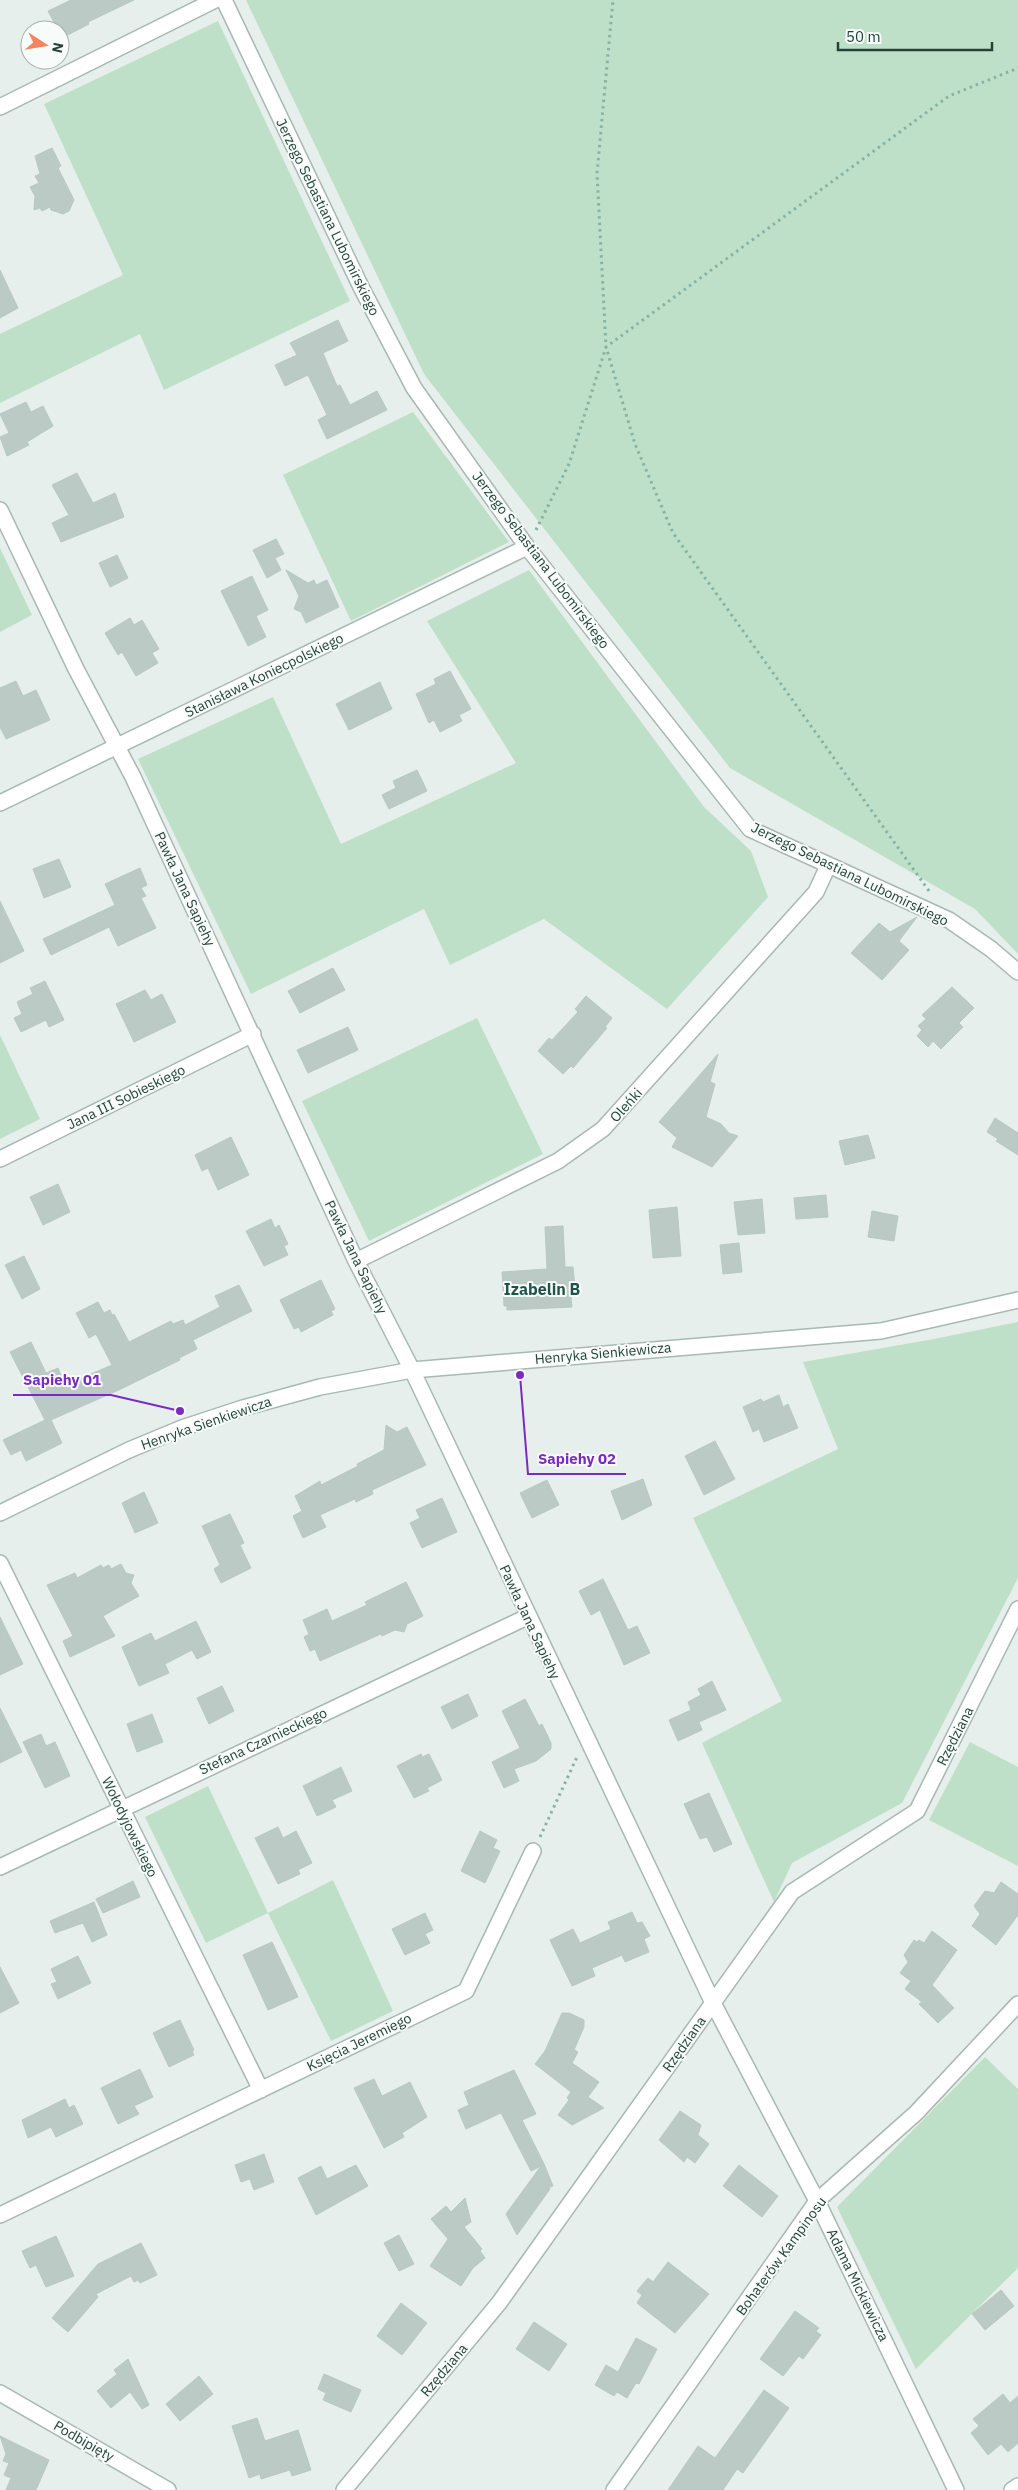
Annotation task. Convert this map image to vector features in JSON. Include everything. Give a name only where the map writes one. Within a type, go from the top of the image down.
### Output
[{"type":"street","points":[[0,107],[215,0]]},
{"type":"street","name":"Jerzego Sebastiana Lubomirskiego","points":[[224,0],[360,287],[414,388],[527,547],[750,829],[949,920],[991,949],[1018,972]]},
{"type":"street","name":"Pawła Jana Sapiehy","points":[[0,510],[115,747],[133,777],[356,1261],[412,1370],[527,1617],[712,2003]]},
{"type":"street","name":"Stanisława Koniecpolskiego","points":[[0,803],[527,547]]},
{"type":"street","name":"Oleńki","points":[[356,1261],[558,1161],[603,1129],[816,892],[828,866]]},
{"type":"street","name":"Jana III Sobieskiego","points":[[0,1159],[253,1034]]},
{"type":"street","name":"Henryka Sienkiewicza","points":[[0,1513],[129,1450],[182,1428],[243,1408],[320,1387],[412,1370],[881,1330],[1018,1300]]},
{"type":"street","name":"Wołodyjowskiego","points":[[0,1564],[261,2090]]},
{"type":"street","name":"Rzędziana","points":[[344,2490],[499,2303],[792,1892],[917,1811],[1018,1609]]},
{"type":"street","name":"Stefana Czarnieckiego","points":[[0,1867],[120,1808],[527,1617]]},
{"type":"street","name":"Księcia Jeremiego","points":[[0,2215],[466,1991],[533,1851]]},
{"type":"street","name":"Adama Mickiewicza","points":[[712,2003],[817,2201],[956,2490]]},
{"type":"street","name":"Bohaterów Kampinosu","points":[[614,2490],[817,2201],[916,2113],[1018,2004]]},
{"type":"street","name":"Podbipięty","points":[[0,2393],[168,2490]]},
{"type":"street","points":[[1012,2490],[1018,2486]]},
{"type":"path","points":[[613,0],[597,173],[606,347],[635,444],[673,533],[932,896]]},
{"type":"path","points":[[527,547],[569,464],[606,347],[949,96],[1018,68]]},
{"type":"path","points":[[533,1851],[586,1738]]},
{"type":"green space","points":[[246,0],[1018,0],[1018,954],[975,909],[730,768],[424,374]]},
{"type":"green space","points":[[218,21],[350,301],[164,390],[140,334],[0,403],[0,334],[123,275],[44,104]]},
{"type":"green space","points":[[413,412],[509,542],[351,621],[283,475]]},
{"type":"green space","points":[[0,548],[32,615],[0,632]]},
{"type":"green space","points":[[529,570],[704,807],[751,851],[768,897],[667,1009],[544,919],[450,965],[424,909],[251,994],[138,759],[273,697],[341,844],[516,763],[427,621]]},
{"type":"green space","points":[[477,1018],[543,1154],[369,1241],[302,1101]]},
{"type":"green space","points":[[0,1035],[40,1119],[0,1139]]},
{"type":"green space","points":[[1018,1322],[1018,1578],[902,1803],[792,1863],[774,1902],[702,1743],[782,1701],[693,1518],[838,1449],[803,1362]]},
{"type":"green space","points":[[970,1742],[1018,1767],[1018,1866],[929,1820]]},
{"type":"green space","points":[[208,1786],[268,1913],[206,1943],[145,1817]]},
{"type":"green space","points":[[333,1880],[393,2011],[331,2041],[268,1913]]},
{"type":"green space","points":[[985,2057],[1018,2089],[1018,2268],[916,2369],[837,2207]]},
{"type":"building","points":[[71,0],[134,0],[88,22],[89,24],[70,34],[70,20],[53,20],[48,11]]},
{"type":"building","points":[[52,148],[61,166],[58,168],[74,200],[69,211],[63,214],[51,210],[50,207],[42,211],[40,208],[34,210],[35,196],[30,187],[39,183],[35,176],[40,174],[35,156]]},
{"type":"building","points":[[0,270],[18,308],[0,318]]},
{"type":"building","points":[[338,320],[348,341],[323,353],[337,386],[340,385],[350,405],[377,391],[387,410],[327,439],[318,420],[327,415],[308,375],[285,386],[275,365],[297,355],[290,343]]},
{"type":"building","points":[[26,402],[31,412],[43,406],[53,426],[27,442],[29,445],[7,456],[0,437],[9,433],[0,414]]},
{"type":"building","points":[[77,473],[93,503],[115,493],[124,517],[61,542],[52,523],[69,515],[52,485]]},
{"type":"building","points":[[276,539],[284,554],[275,558],[281,570],[267,578],[253,550]]},
{"type":"building","points":[[117,555],[128,578],[110,587],[99,563]]},
{"type":"building","points":[[286,570],[308,583],[314,580],[316,585],[327,580],[339,607],[306,623],[301,612],[294,609],[299,596]]},
{"type":"building","points":[[252,576],[268,610],[256,616],[266,637],[248,646],[221,591]]},
{"type":"building","points":[[130,618],[134,625],[142,620],[159,649],[152,653],[158,663],[136,676],[122,652],[118,655],[105,633]]},
{"type":"building","points":[[450,671],[471,709],[459,715],[462,721],[440,732],[434,720],[429,723],[416,694],[436,684],[434,679]]},
{"type":"building","points":[[16,681],[23,696],[36,690],[50,720],[6,739],[0,727],[0,688]]},
{"type":"building","points":[[380,682],[392,709],[349,730],[336,704]]},
{"type":"building","points":[[417,770],[427,791],[389,809],[382,795],[396,788],[393,781]]},
{"type":"building","points":[[59,859],[71,887],[44,898],[33,869]]},
{"type":"building","points":[[140,868],[147,885],[141,888],[146,896],[141,898],[156,928],[118,946],[109,927],[51,955],[43,939],[115,905],[105,884]]},
{"type":"building","points":[[0,901],[24,951],[0,963]]},
{"type":"building","points":[[917,917],[899,941],[909,950],[882,980],[851,953],[879,923],[890,932]]},
{"type":"building","points":[[333,968],[345,990],[300,1013],[288,991]]},
{"type":"building","points":[[45,981],[64,1020],[49,1027],[46,1020],[21,1032],[14,1018],[22,1014],[17,1002],[33,994],[30,988]]},
{"type":"building","points":[[952,987],[974,1008],[959,1023],[963,1027],[941,1049],[933,1041],[928,1047],[917,1036],[922,1030],[918,1026],[926,1019],[922,1015]]},
{"type":"building","points":[[145,990],[151,1000],[162,994],[176,1022],[134,1042],[116,1004]]},
{"type":"building","points":[[586,996],[612,1018],[605,1027],[607,1028],[573,1068],[571,1066],[563,1074],[538,1051],[549,1038],[552,1040],[578,1012],[575,1009]]},
{"type":"building","points":[[348,1027],[358,1050],[308,1073],[297,1050]]},
{"type":"building","points":[[718,1054],[710,1082],[715,1084],[706,1117],[721,1124],[729,1133],[738,1136],[712,1167],[672,1147],[677,1138],[659,1122]]},
{"type":"building","points":[[995,1118],[1018,1133],[1018,1155],[996,1141],[998,1139],[987,1132]]},
{"type":"building","points":[[868,1135],[875,1158],[845,1165],[839,1141]]},
{"type":"building","points":[[231,1137],[249,1175],[218,1190],[208,1168],[202,1171],[195,1155]]},
{"type":"building","points":[[58,1184],[70,1212],[43,1225],[30,1197]]},
{"type":"building","points":[[826,1195],[828,1217],[796,1219],[794,1198]]},
{"type":"building","points":[[762,1199],[765,1233],[738,1235],[734,1202]]},
{"type":"building","points":[[677,1207],[681,1256],[653,1258],[649,1210]]},
{"type":"building","points":[[872,1211],[898,1216],[894,1241],[868,1237]]},
{"type":"building","points":[[271,1219],[275,1228],[279,1225],[288,1244],[284,1246],[288,1255],[264,1266],[246,1231]]},
{"type":"building","points":[[563,1226],[565,1267],[573,1267],[575,1287],[570,1288],[572,1307],[507,1310],[507,1306],[504,1306],[502,1272],[547,1269],[545,1227]]},
{"type":"building","points":[[739,1243],[742,1272],[723,1274],[720,1245]]},
{"type":"building","points":[[24,1256],[40,1289],[22,1299],[5,1265]]},
{"type":"building","points":[[321,1280],[335,1309],[331,1311],[333,1315],[301,1332],[299,1327],[294,1329],[280,1300]]},
{"type":"building","points":[[239,1285],[252,1311],[193,1340],[197,1349],[179,1358],[180,1360],[51,1420],[62,1443],[26,1461],[21,1450],[11,1455],[3,1440],[45,1420],[10,1352],[31,1342],[46,1373],[58,1368],[65,1385],[112,1365],[96,1334],[89,1338],[76,1313],[98,1302],[104,1313],[110,1310],[112,1315],[114,1314],[129,1342],[171,1321],[173,1324],[183,1320],[185,1325],[220,1307],[215,1296]]},
{"type":"building","points":[[779,1395],[783,1407],[788,1404],[798,1428],[764,1442],[759,1429],[753,1432],[743,1407],[761,1399],[763,1402]]},
{"type":"building","points":[[386,1425],[397,1432],[407,1427],[426,1465],[372,1490],[373,1494],[356,1502],[355,1499],[320,1515],[326,1527],[303,1538],[293,1516],[302,1511],[295,1496],[320,1481],[321,1485],[358,1466],[357,1464],[384,1450]]},
{"type":"building","points":[[715,1441],[735,1479],[704,1495],[685,1456]]},
{"type":"building","points":[[643,1479],[652,1505],[622,1520],[611,1491]]},
{"type":"building","points":[[547,1480],[559,1505],[532,1518],[520,1493]]},
{"type":"building","points":[[144,1492],[158,1523],[135,1533],[122,1503]]},
{"type":"building","points":[[442,1498],[457,1532],[422,1548],[410,1523],[420,1518],[416,1510]]},
{"type":"building","points":[[230,1514],[244,1543],[240,1545],[251,1568],[221,1583],[214,1569],[220,1565],[202,1526]]},
{"type":"building","points":[[121,1564],[126,1573],[134,1575],[131,1583],[139,1596],[103,1616],[115,1636],[70,1657],[63,1641],[73,1636],[47,1585],[75,1573],[77,1578],[101,1565],[103,1568],[109,1565],[111,1569]]},
{"type":"building","points":[[603,1579],[628,1630],[637,1626],[650,1653],[624,1665],[600,1610],[591,1615],[579,1591]]},
{"type":"building","points":[[406,1582],[423,1616],[407,1624],[404,1632],[395,1630],[382,1636],[381,1634],[320,1661],[315,1649],[310,1651],[304,1637],[309,1634],[303,1620],[327,1609],[332,1621],[367,1605],[365,1602]]},
{"type":"building","points":[[0,1617],[23,1664],[0,1675]]},
{"type":"building","points":[[196,1621],[211,1652],[197,1659],[192,1650],[165,1664],[169,1673],[139,1686],[122,1647],[151,1633],[155,1641]]},
{"type":"building","points":[[712,1681],[726,1710],[699,1722],[702,1730],[678,1741],[669,1720],[691,1710],[688,1702],[701,1695],[698,1689]]},
{"type":"building","points":[[222,1686],[234,1711],[209,1724],[197,1698]]},
{"type":"building","points":[[468,1694],[478,1716],[452,1729],[441,1707]]},
{"type":"building","points":[[525,1699],[539,1726],[542,1724],[551,1743],[551,1749],[536,1761],[514,1769],[519,1781],[504,1788],[492,1762],[520,1748],[502,1711]]},
{"type":"building","points":[[0,1708],[22,1752],[0,1763]]},
{"type":"building","points":[[152,1714],[163,1742],[137,1752],[127,1724]]},
{"type":"building","points":[[41,1734],[46,1746],[55,1742],[70,1776],[45,1788],[23,1742]]},
{"type":"building","points":[[421,1754],[422,1757],[429,1754],[442,1780],[427,1788],[429,1791],[414,1798],[397,1766]]},
{"type":"building","points":[[341,1767],[352,1791],[332,1800],[336,1807],[317,1816],[303,1786]]},
{"type":"building","points":[[709,1793],[732,1844],[714,1852],[707,1837],[700,1839],[684,1804]]},
{"type":"building","points":[[278,1827],[283,1838],[296,1831],[312,1863],[298,1870],[300,1874],[278,1884],[255,1838]]},
{"type":"building","points":[[480,1831],[497,1840],[493,1848],[500,1851],[485,1883],[461,1871]]},
{"type":"building","points":[[133,1881],[140,1897],[103,1913],[96,1899]]},
{"type":"building","points":[[1001,1882],[1018,1894],[1018,1915],[996,1945],[972,1926],[980,1914],[974,1906],[985,1891],[994,1893]]},
{"type":"building","points":[[94,1902],[107,1935],[92,1942],[83,1923],[55,1933],[50,1921]]},
{"type":"building","points":[[632,1912],[637,1923],[642,1922],[650,1936],[644,1939],[649,1952],[625,1962],[622,1955],[592,1968],[595,1976],[572,1986],[550,1940],[573,1929],[580,1943],[611,1929],[608,1922]]},
{"type":"building","points":[[425,1913],[433,1930],[425,1934],[430,1943],[405,1955],[392,1929]]},
{"type":"building","points":[[932,1931],[957,1950],[932,1985],[954,2008],[938,2023],[919,2004],[922,2002],[905,1989],[911,1981],[900,1973],[908,1962],[904,1955],[914,1940],[924,1943]]},
{"type":"building","points":[[272,1942],[298,1997],[268,2010],[243,1955]]},
{"type":"building","points":[[78,1956],[91,1983],[58,1999],[51,1984],[57,1982],[51,1969]]},
{"type":"building","points":[[0,1967],[19,2003],[0,2013]]},
{"type":"building","points":[[562,2013],[569,2013],[584,2020],[584,2027],[574,2050],[578,2052],[572,2063],[599,2082],[588,2097],[604,2108],[572,2125],[558,2115],[569,2100],[567,2098],[571,2092],[535,2064],[545,2051]]},
{"type":"building","points":[[180,2020],[194,2050],[192,2051],[194,2055],[169,2067],[153,2033]]},
{"type":"building","points":[[140,2069],[153,2097],[134,2106],[139,2114],[118,2124],[101,2088]]},
{"type":"building","points":[[514,2070],[536,2114],[522,2120],[553,2186],[549,2187],[550,2189],[517,2235],[506,2214],[541,2166],[531,2171],[501,2113],[466,2129],[458,2110],[469,2105],[464,2092]]},
{"type":"building","points":[[374,2079],[382,2096],[410,2082],[427,2117],[402,2133],[404,2137],[384,2148],[354,2088]]},
{"type":"building","points":[[65,2099],[69,2108],[74,2105],[83,2124],[56,2137],[51,2127],[28,2138],[22,2120]]},
{"type":"building","points":[[680,2111],[701,2125],[698,2135],[709,2144],[695,2163],[687,2157],[684,2162],[659,2140]]},
{"type":"building","points":[[264,2154],[274,2182],[254,2190],[250,2179],[241,2182],[235,2165]]},
{"type":"building","points":[[356,2165],[368,2186],[316,2215],[298,2178],[321,2166],[327,2179]]},
{"type":"building","points":[[739,2165],[778,2196],[762,2217],[723,2186]]},
{"type":"building","points":[[465,2198],[471,2222],[464,2227],[482,2249],[480,2251],[485,2258],[473,2268],[461,2286],[430,2266],[448,2239],[431,2219],[446,2206],[451,2212]]},
{"type":"building","points":[[399,2235],[414,2264],[399,2271],[384,2243]]},
{"type":"building","points":[[56,2236],[74,2276],[46,2287],[36,2265],[30,2268],[22,2251]]},
{"type":"building","points":[[141,2243],[157,2275],[140,2283],[138,2280],[134,2282],[131,2276],[96,2294],[98,2297],[68,2332],[52,2318],[98,2264]]},
{"type":"building","points":[[668,2262],[709,2294],[675,2333],[637,2303],[642,2295],[637,2291],[648,2278],[653,2282]]},
{"type":"building","points":[[1001,2290],[1014,2306],[985,2330],[972,2314]]},
{"type":"building","points":[[401,2303],[427,2323],[402,2355],[377,2336]]},
{"type":"building","points":[[795,2311],[819,2328],[816,2331],[821,2335],[803,2359],[799,2356],[783,2376],[760,2359]]},
{"type":"building","points":[[534,2322],[567,2344],[549,2371],[516,2349]]},
{"type":"building","points":[[636,2338],[657,2349],[639,2384],[636,2383],[627,2398],[617,2392],[614,2396],[595,2385],[606,2365],[618,2372]]},
{"type":"building","points":[[128,2359],[149,2405],[142,2409],[130,2392],[111,2408],[97,2391],[117,2374],[114,2370]]},
{"type":"building","points":[[324,2374],[361,2390],[351,2412],[323,2400],[326,2393],[318,2389]]},
{"type":"building","points":[[199,2376],[213,2394],[180,2421],[166,2404]]},
{"type":"building","points":[[764,2390],[789,2408],[743,2473],[737,2469],[723,2490],[668,2490],[698,2446],[715,2458]]},
{"type":"building","points":[[1003,2394],[1010,2403],[1018,2396],[1018,2443],[1008,2452],[1001,2444],[988,2455],[971,2433],[979,2426],[973,2419]]},
{"type":"building","points":[[257,2418],[265,2441],[298,2430],[311,2470],[292,2476],[290,2470],[261,2479],[260,2474],[249,2478],[232,2426]]},
{"type":"building","points":[[0,2436],[49,2460],[36,2490],[6,2490],[11,2478],[4,2475],[9,2463],[3,2461],[6,2454]]},
{"type":"place","name":"Sapiehy 02","points":[[520,1375]]},
{"type":"place","name":"Sapiehy 01","points":[[180,1411]]},
{"type":"district","name":"Izabelin B","points":[[542,1289]]}]
